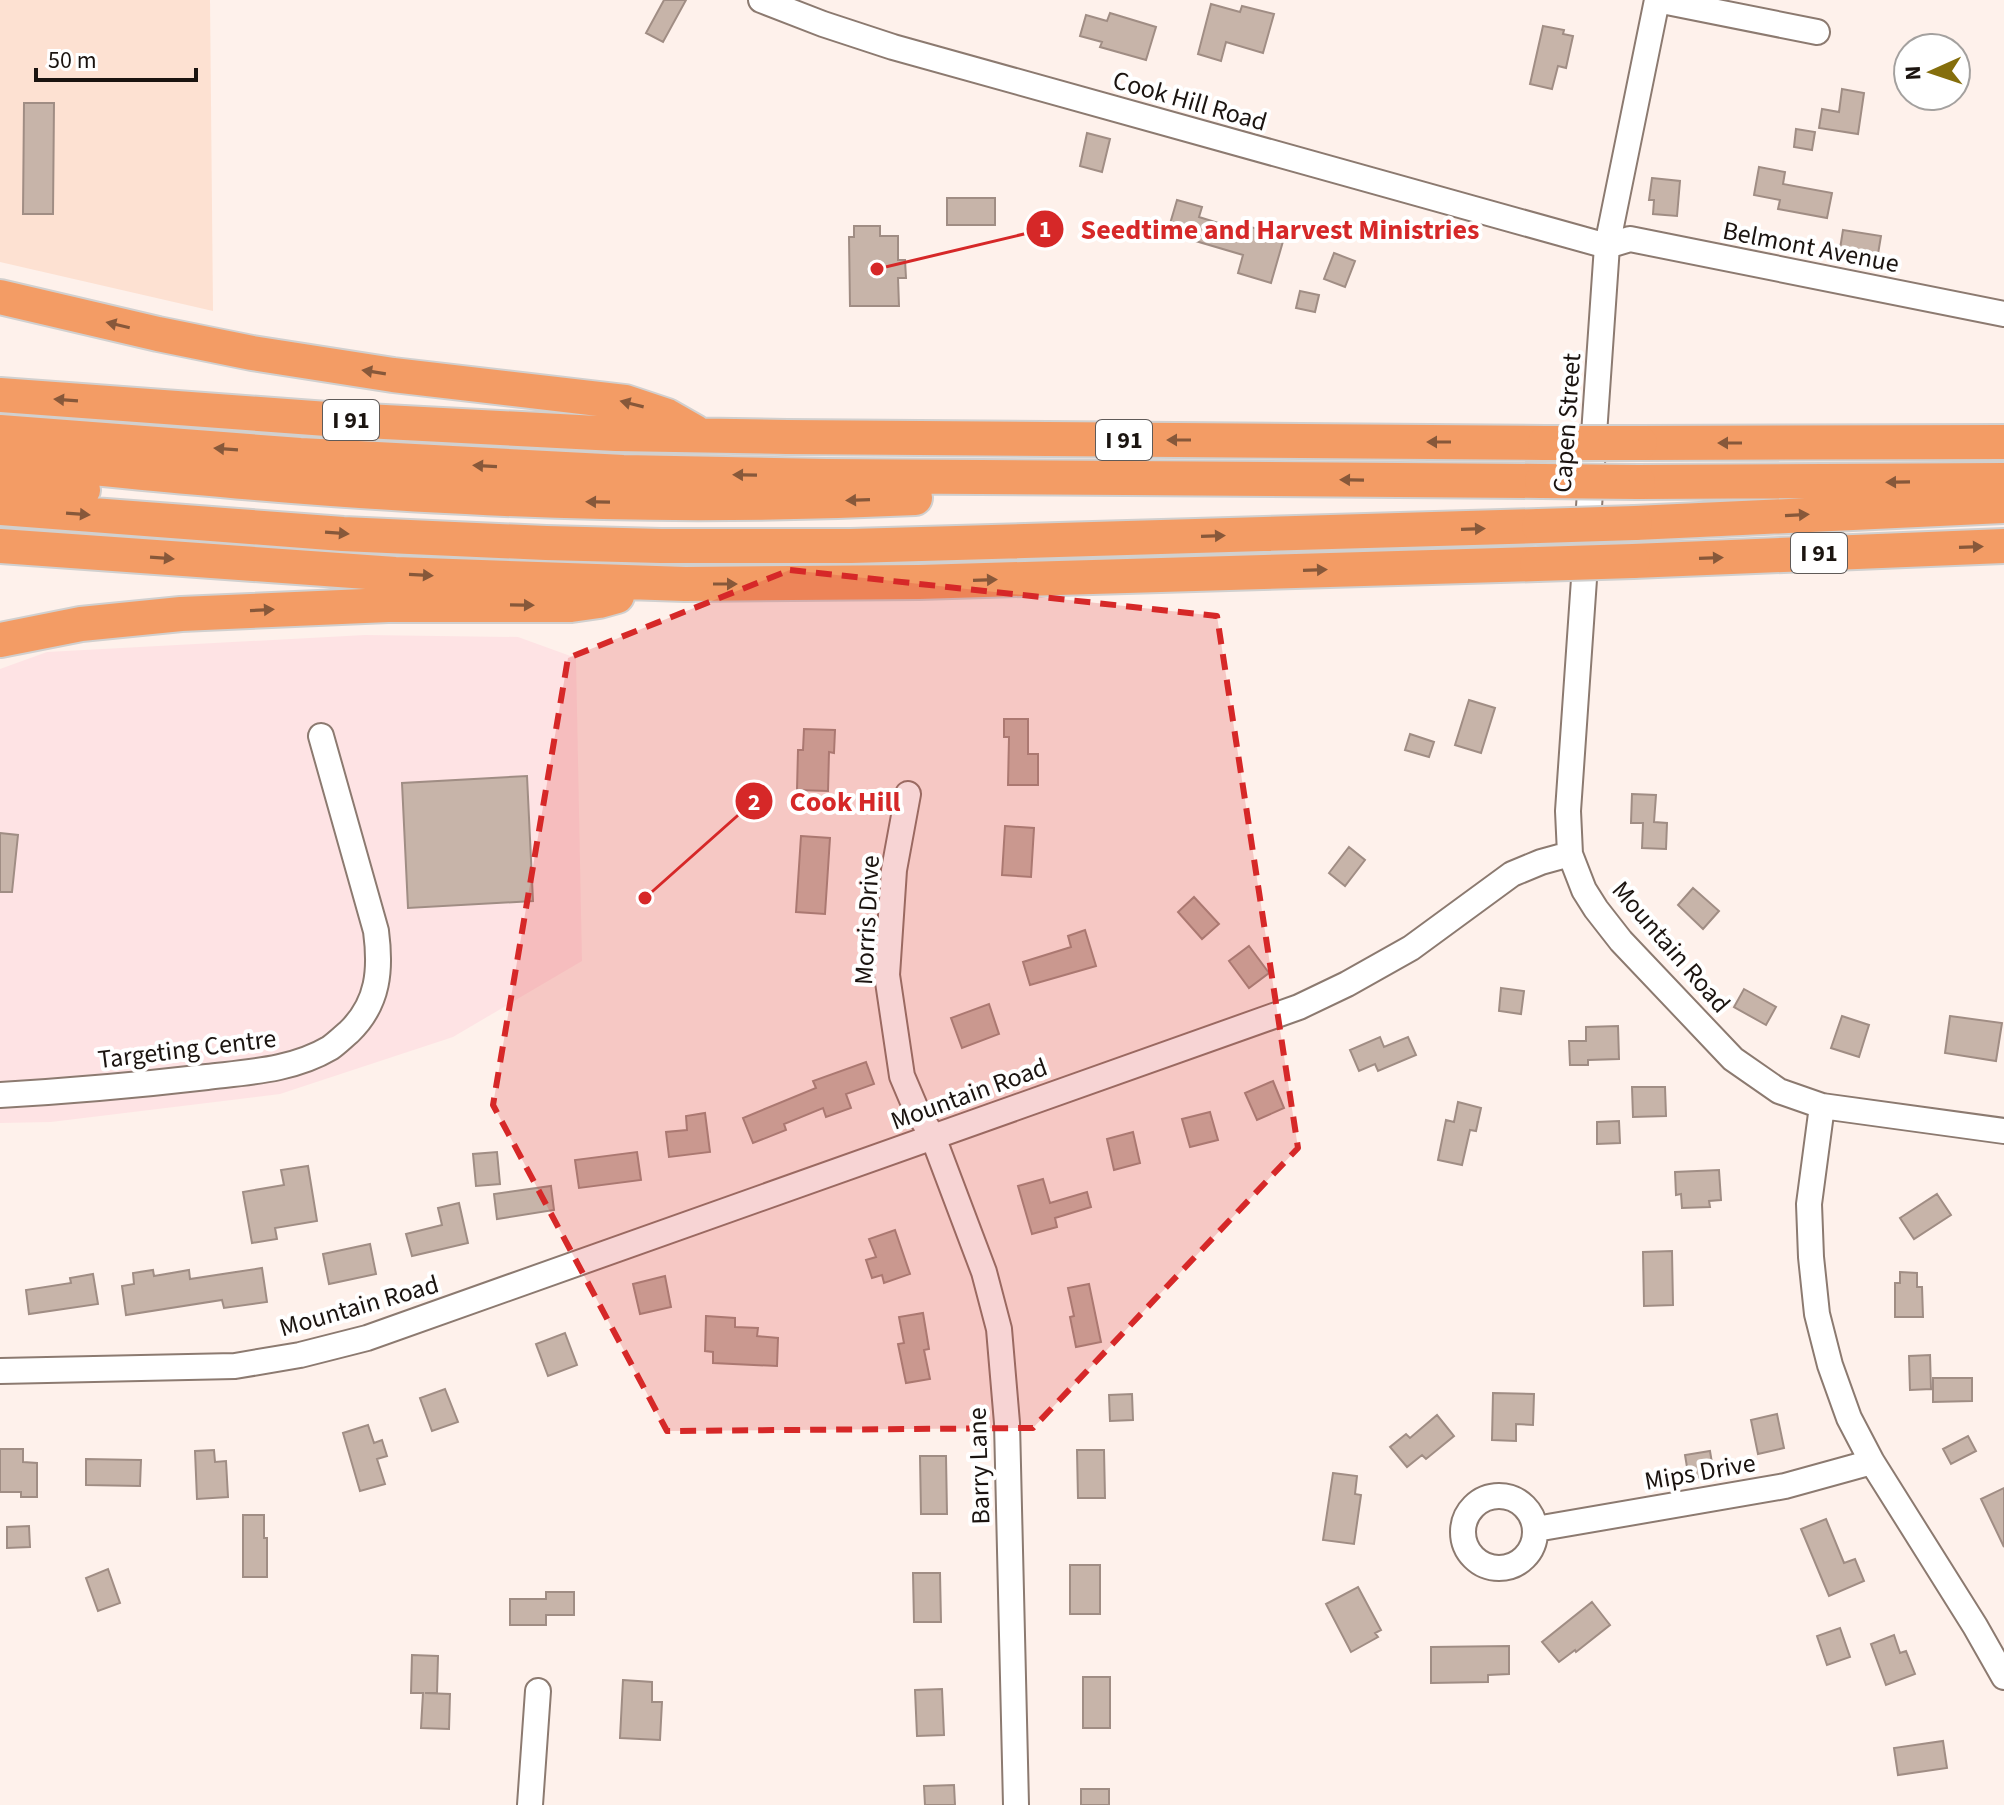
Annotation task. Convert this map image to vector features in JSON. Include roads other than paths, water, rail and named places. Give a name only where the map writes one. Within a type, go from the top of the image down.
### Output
[{"type":"highway","points":[[0,297],[252,353],[393,375],[625,402],[667,416],[702,436]]},
{"type":"highway","name":"I 91","points":[[0,395],[357,420],[702,436],[1545,443],[2004,442]]},
{"type":"highway","points":[[0,432],[315,456],[623,472],[1638,482],[2004,480]]},
{"type":"highway","points":[[0,459],[408,494],[666,503],[907,499],[1215,478]]},
{"type":"highway","points":[[0,484],[622,529],[809,533],[1041,532],[1151,538]]},
{"type":"highway","points":[[0,508],[343,534],[546,543],[784,547],[1635,523],[2004,506]]},
{"type":"highway","name":"I 91","points":[[0,546],[395,574],[647,583],[919,582],[1633,561],[2004,546]]},
{"type":"highway","points":[[0,640],[81,624],[196,613],[388,605],[571,605],[613,598],[647,583]]},
{"type":"street","name":"Cook Hill Road","points":[[761,0],[893,47],[1607,246]]},
{"type":"street","name":"Capen Street","points":[[1570,854],[1568,811],[1607,246],[1657,0]]},
{"type":"street","points":[[1657,0],[1817,32]]},
{"type":"street","name":"Belmont Avenue","points":[[1607,246],[1630,239],[2004,314]]},
{"type":"street","name":"Targeting Centre","points":[[0,1095],[138,1085],[273,1068],[302,1061],[332,1047],[356,1025],[371,1004],[380,958],[376,931],[321,736]]},
{"type":"street","name":"Morris Drive","points":[[908,794],[894,870],[887,975],[902,1076],[916,1109],[933,1137]]},
{"type":"street","name":"Mountain Road","points":[[0,1371],[235,1366],[300,1355],[381,1333],[1299,1007],[1411,948],[1512,874],[1570,854],[1584,890],[1621,941],[1733,1059],[1779,1091],[1822,1106],[2004,1131]]},
{"type":"street","points":[[1822,1106],[1809,1204],[1811,1257],[1817,1314],[1835,1379],[1849,1418],[1872,1462],[2004,1677]]},
{"type":"street","name":"Barry Lane","points":[[933,1137],[984,1272],[999,1329],[1007,1423],[1016,1805]]},
{"type":"street","name":"Mips Drive","points":[[1536,1529],[1785,1486],[1872,1462]]},
{"type":"street","points":[[530,1805],[538,1691]]},
{"type":"place","name":"Seedtime and Harvest Ministries","points":[[877,269]]},
{"type":"place","name":"Cook Hill","points":[[645,898]]}]
